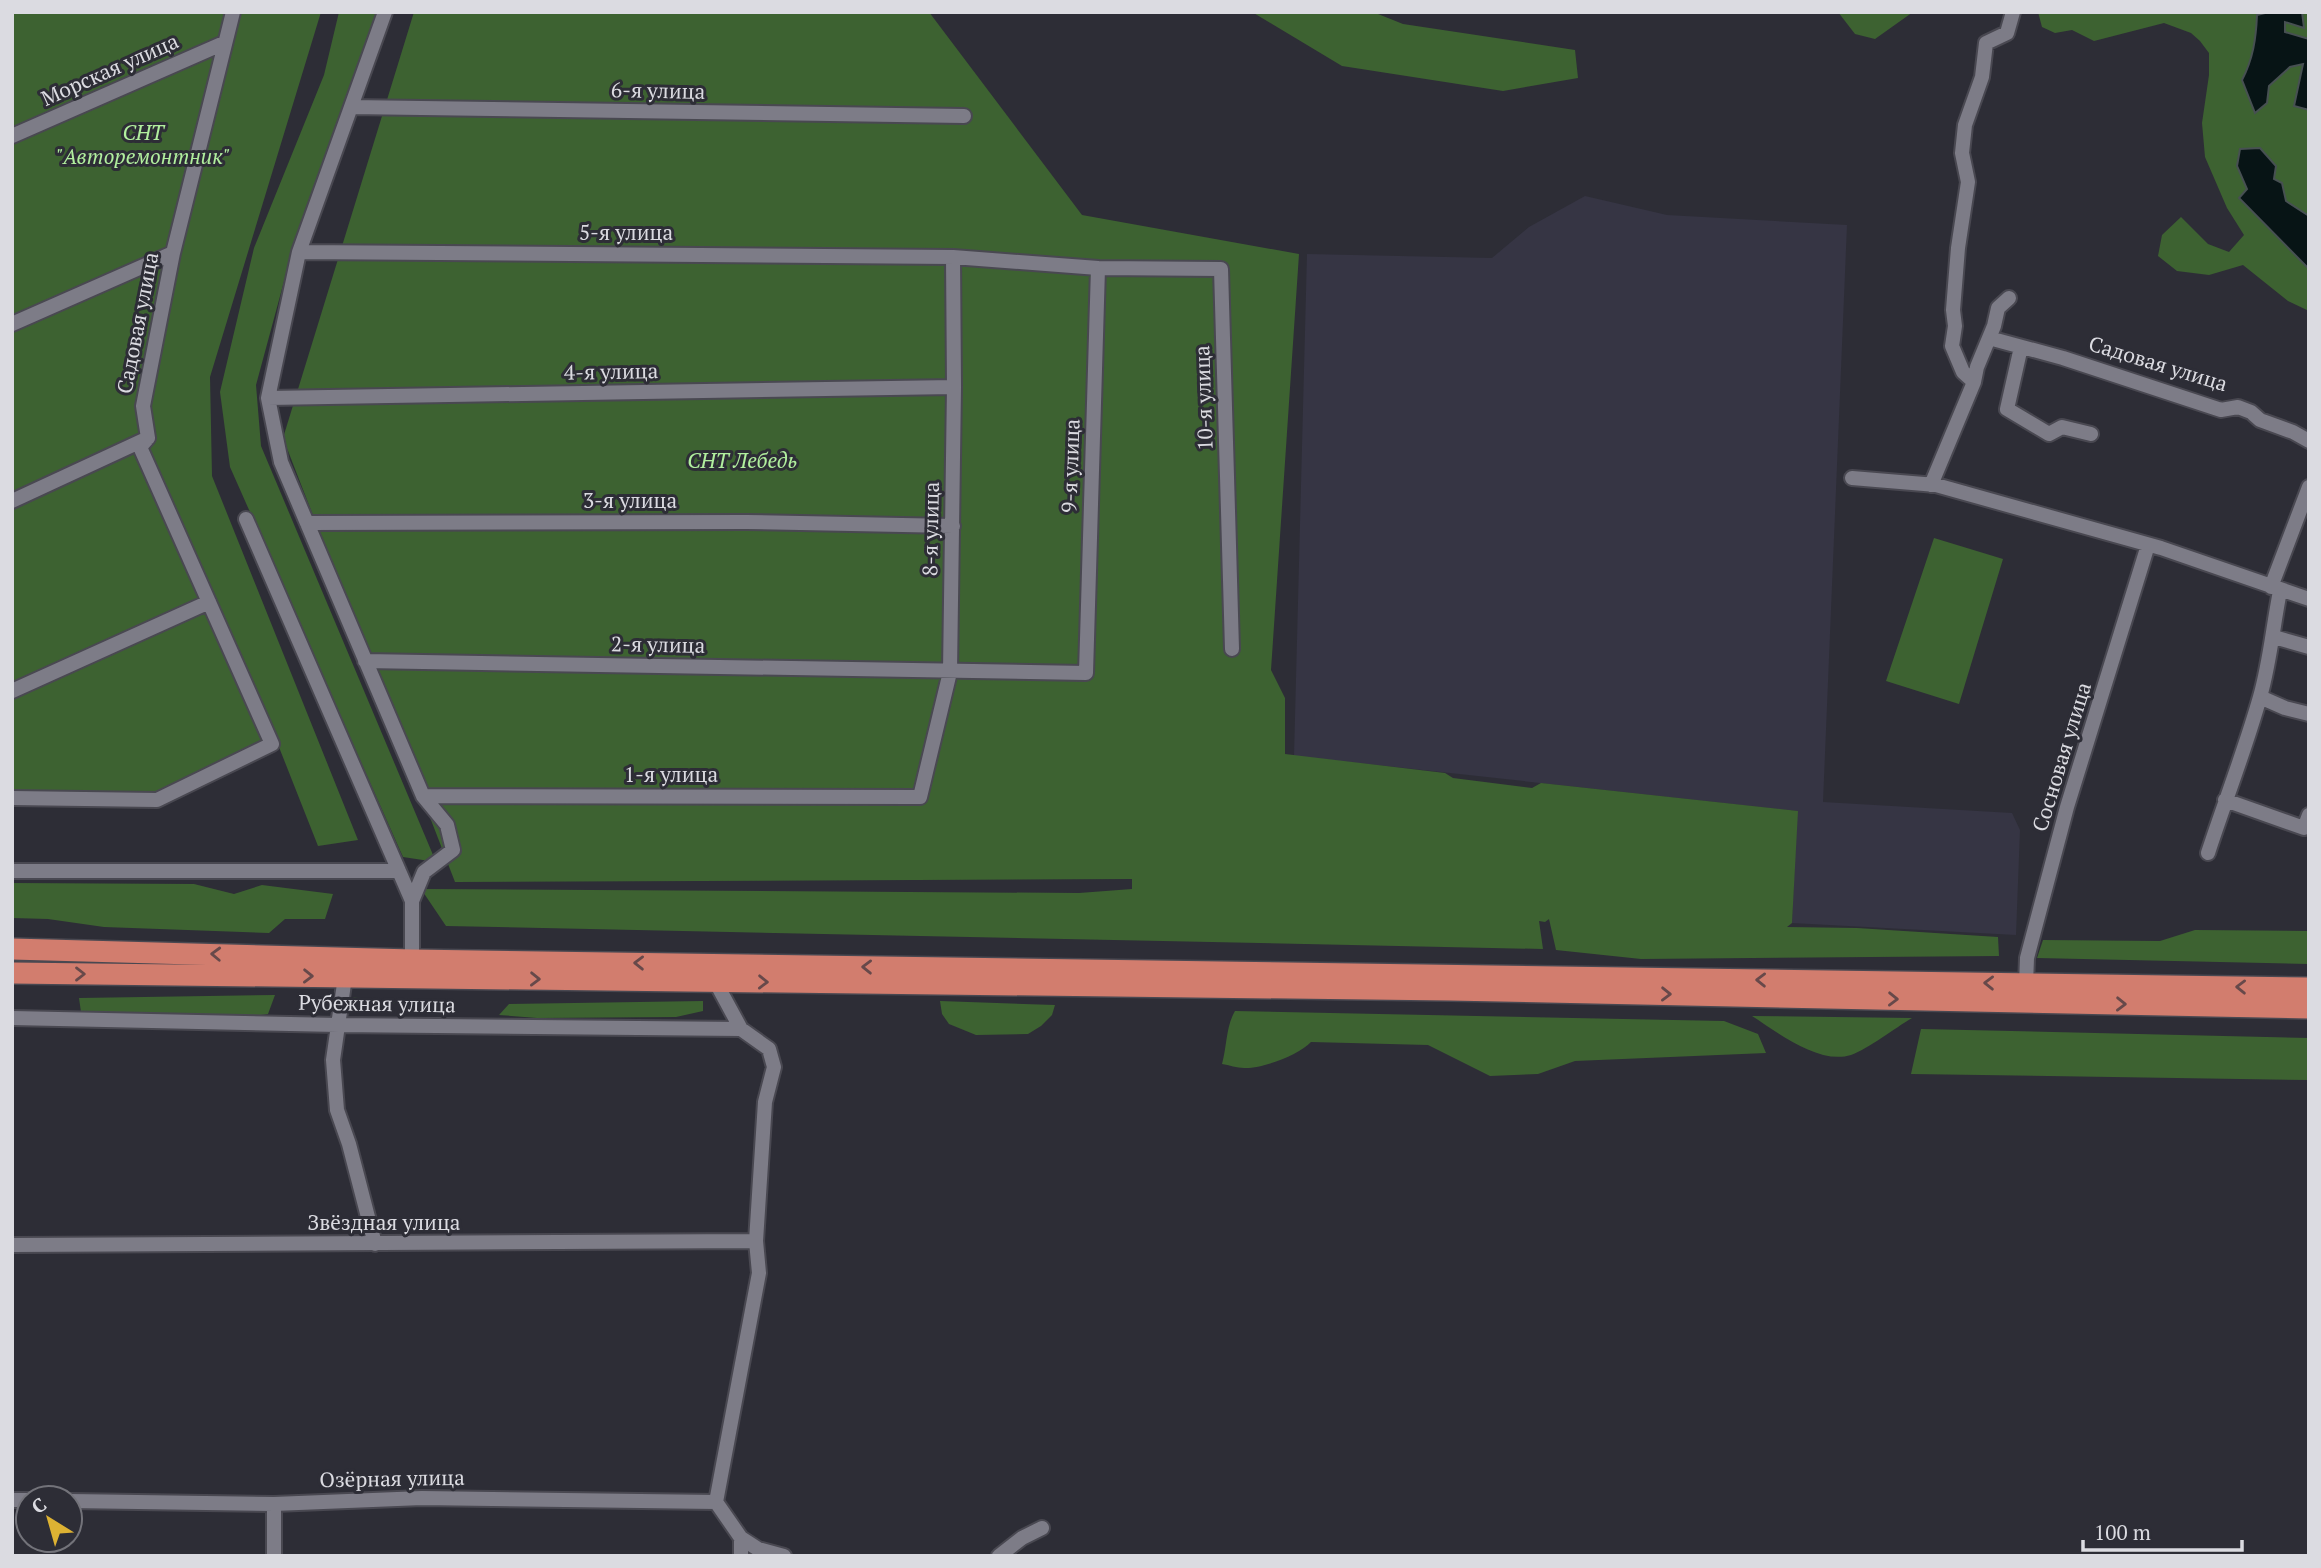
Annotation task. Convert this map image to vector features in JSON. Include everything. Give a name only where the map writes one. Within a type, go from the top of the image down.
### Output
[{"type":"highway","points":[[12,949],[412,960],[2309,988]]},
{"type":"highway","points":[[921,984],[917,976],[926,972],[1023,974],[1051,970]]},
{"type":"highway","points":[[1146,986],[1168,979],[1275,978],[1278,975],[1275,972]]},
{"type":"highway","points":[[12,973],[1464,990],[2309,1008]]},
{"type":"street","name":"Садовая улица","points":[[12,798],[157,800],[272,744],[140,447],[148,438],[143,407],[173,253],[233,12]]},
{"type":"street","points":[[385,12],[299,252],[268,398],[281,462],[423,796],[447,825],[453,850],[424,872],[412,901],[412,960]]},
{"type":"street","points":[[1974,382],[1963,372],[1952,346],[1958,248],[1968,182],[1962,153],[1965,125],[1982,77],[1986,43],[2007,33],[2013,12]]},
{"type":"street","name":"Морская улица","points":[[12,136],[224,43]]},
{"type":"street","name":"6-я улица","points":[[351,107],[964,116]]},
{"type":"street","name":"5-я улица","points":[[299,252],[953,257]]},
{"type":"street","points":[[12,324],[173,253]]},
{"type":"street","points":[[953,257],[1098,268]]},
{"type":"street","name":"8-я улица","points":[[920,797],[950,671],[953,257]]},
{"type":"street","name":"10-я улица","points":[[1098,268],[1221,269],[1232,649]]},
{"type":"street","name":"9-я улица","points":[[950,671],[1087,673],[1098,268]]},
{"type":"street","points":[[1931,485],[1974,382],[1998,307],[2009,298]]},
{"type":"street","name":"Садовая улица","points":[[1989,338],[2063,358],[2221,410],[2238,407],[2260,420],[2309,441]]},
{"type":"street","points":[[2021,347],[2007,409],[2049,434],[2062,426],[2091,435]]},
{"type":"street","name":"4-я улица","points":[[268,398],[954,387]]},
{"type":"street","points":[[12,501],[148,438]]},
{"type":"street","points":[[1852,478],[1931,485],[2148,545],[2309,599]]},
{"type":"street","points":[[2207,853],[2260,697],[2274,637],[2275,589],[2309,487]]},
{"type":"street","points":[[246,519],[412,901]]},
{"type":"street","name":"3-я улица","points":[[307,523],[747,522],[953,526]]},
{"type":"street","name":"Сосновая улица","points":[[2026,984],[2027,958],[2067,807],[2148,545]]},
{"type":"street","points":[[12,691],[209,603]]},
{"type":"street","points":[[2274,637],[2309,647]]},
{"type":"street","name":"2-я улица","points":[[365,661],[950,671]]},
{"type":"street","points":[[2260,697],[2285,708],[2309,714]]},
{"type":"street","name":"1-я улица","points":[[423,796],[920,797]]},
{"type":"street","points":[[2225,800],[2304,828],[2309,815]]},
{"type":"street","points":[[12,871],[399,871]]},
{"type":"street","points":[[345,977],[333,1060],[337,1110],[349,1144],[374,1244]]},
{"type":"street","points":[[715,981],[741,1029],[769,1049],[774,1067],[765,1102],[755,1241],[759,1273],[716,1502],[741,1538],[758,1549],[784,1556]]},
{"type":"street","name":"Рубежная улица","points":[[12,1018],[741,1029]]},
{"type":"street","name":"Звёздная улица","points":[[12,1245],[755,1241]]},
{"type":"street","name":"Озёрная улица","points":[[84,1501],[274,1504],[422,1498],[716,1502]]},
{"type":"street","points":[[274,1504],[274,1556]]},
{"type":"street","points":[[999,1556],[1022,1538],[1042,1528]]},
{"type":"street","points":[[741,1538],[741,1556]]},
{"type":"shaded area","points":[[2269,12],[2302,12],[2304,28],[2285,22],[2285,32],[2309,39],[2309,110],[2294,106],[2303,64],[2290,67],[2269,86],[2267,103],[2255,113],[2242,80],[2253,49],[2257,15]]},
{"type":"shaded area","points":[[2260,148],[2276,166],[2274,179],[2282,183],[2286,201],[2309,216],[2309,269],[2239,198],[2247,189],[2237,166],[2240,149]]},
{"type":"shaded area","points":[[1585,196],[1667,215],[1847,225],[1823,802],[2012,813],[2020,830],[2016,935],[1792,923],[1797,811],[1294,756],[1307,254],[1492,258],[1529,227]]},
{"type":"green space","name":"СНТ \"Авторемонтник\"","points":[[12,12],[321,12],[210,377],[212,476],[358,840],[318,846],[275,737],[158,794],[12,793]]},
{"type":"green space","points":[[339,12],[378,12],[305,210],[256,385],[261,446],[436,862],[403,857],[230,467],[220,392],[254,248],[324,75]]},
{"type":"green space","name":"СНТ Лебедь","points":[[414,12],[929,12],[1082,215],[1299,254],[1271,670],[1285,698],[1285,754],[1445,773],[1453,778],[1532,788],[1541,783],[1798,811],[1792,923],[1787,927],[1857,928],[1998,937],[1999,956],[1641,959],[1556,950],[1549,919],[1545,922],[1539,921],[1543,949],[446,926],[421,889],[1079,893],[1132,889],[1132,879],[455,882],[283,438]]},
{"type":"green space","points":[[1252,12],[1373,12],[1403,24],[1575,50],[1578,78],[1503,91],[1342,66]]},
{"type":"green space","points":[[1838,12],[1913,12],[1875,39],[1855,34]]},
{"type":"green space","points":[[2038,12],[2309,12],[2309,311],[2288,301],[2243,265],[2209,275],[2177,271],[2158,256],[2162,235],[2181,217],[2208,244],[2229,252],[2244,235],[2227,208],[2205,157],[2202,123],[2209,75],[2209,53],[2200,41],[2191,33],[2164,23],[2094,41],[2072,30],[2055,33],[2042,27]]},
{"type":"green space","points":[[1934,538],[2003,559],[1959,704],[1886,681]]},
{"type":"green space","points":[[12,883],[194,884],[234,894],[262,885],[333,894],[325,919],[285,919],[269,933],[104,927],[48,919],[12,918]]},
{"type":"green space","points":[[2195,930],[2309,931],[2309,964],[2037,958],[2043,940],[2160,941]]},
{"type":"green space","points":[[275,995],[268,1014],[222,1018],[81,1012],[79,998]]},
{"type":"green space","points":[[353,997],[395,1002],[385,1012],[368,1011]]},
{"type":"green space","points":[[703,1001],[703,1011],[676,1017],[537,1018],[499,1015],[509,1004]]},
{"type":"green space","points":[[940,1001],[1055,1005],[1052,1015],[1028,1034],[976,1035],[949,1024],[942,1014]]},
{"type":"green space","points":[[1235,1011],[1724,1021],[1758,1034],[1766,1053],[1575,1061],[1538,1074],[1490,1076],[1428,1045],[1311,1042],[1298,1052],[1280,1060],[1252,1068],[1241,1068],[1222,1064],[1228,1030]]},
{"type":"green space","points":[[1752,1016],[1912,1018],[1858,1052],[1839,1057],[1799,1045]]},
{"type":"green space","points":[[1921,1029],[2309,1038],[2309,1080],[1911,1074]]}]
